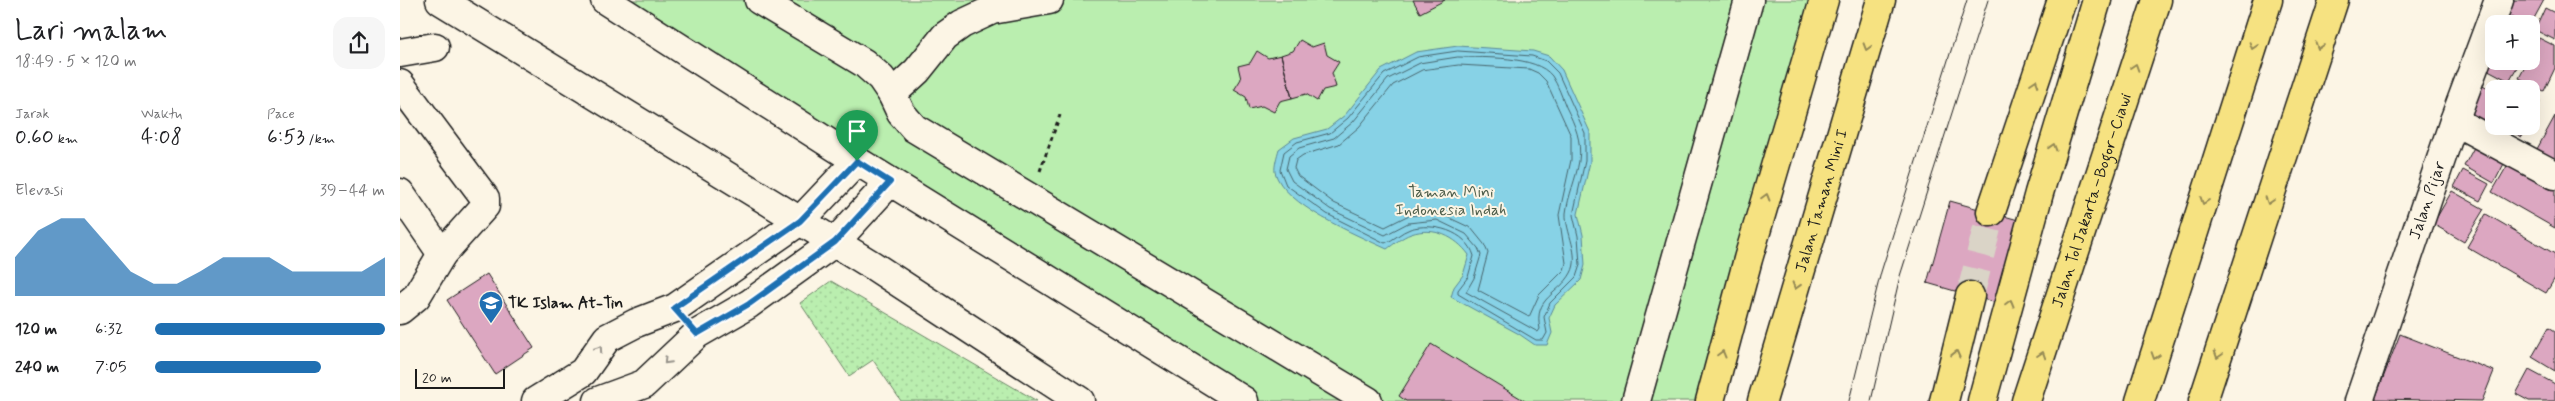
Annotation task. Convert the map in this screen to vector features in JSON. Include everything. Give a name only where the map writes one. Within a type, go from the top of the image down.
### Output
[{"type":"main road","points":[[1710,401],[1748,259],[1824,0]]},
{"type":"main road","name":"Jalan Taman Mini I","points":[[1762,401],[1881,0]]},
{"type":"main road","points":[[1991,212],[2062,0]]},
{"type":"main road","points":[[1982,401],[2039,193],[2097,0]]},
{"type":"main road","name":"Jalan Tol Jakarta–Bogor–Ciawi","points":[[2026,401],[2157,0]]},
{"type":"main road","points":[[2140,401],[2268,0]]},
{"type":"main road","points":[[2203,401],[2334,0]]},
{"type":"main road","points":[[1944,401],[1970,296]]},
{"type":"street","points":[[440,0],[835,242],[1080,401]]},
{"type":"street","points":[[605,0],[890,182],[1244,401]]},
{"type":"street","points":[[759,0],[864,63],[881,78],[892,94],[900,113],[914,128],[1368,401]]},
{"type":"street","points":[[892,94],[917,71],[945,36],[962,24],[992,10],[1049,0]]},
{"type":"street","points":[[1636,401],[1749,0]]},
{"type":"street","name":"Jalan Pijar","points":[[2359,401],[2454,121],[2499,0]]},
{"type":"street","points":[[400,53],[435,47]]},
{"type":"street","points":[[400,84],[485,198],[485,206],[480,214],[442,254],[416,297],[400,310]]},
{"type":"street","points":[[2454,121],[2555,175]]},
{"type":"street","points":[[536,401],[584,372],[606,338],[636,323],[674,308],[800,221],[857,161]]},
{"type":"street","points":[[584,372],[599,401],[644,384],[697,334],[749,304],[835,242],[890,182]]},
{"type":"street","points":[[400,193],[442,254]]},
{"type":"street","points":[[674,308],[697,334]]},
{"type":"path","points":[[1042,163],[1060,115]]},
{"type":"green space","name":"Taman Mini Indonesia Indah","points":[[607,0],[1816,0],[1703,401],[1256,401]]},
{"type":"green space","points":[[831,281],[1037,401],[901,401],[873,360],[849,376],[800,303]]},
{"type":"water","points":[[1458,46],[1533,51],[1549,56],[1562,70],[1590,132],[1590,162],[1578,214],[1583,235],[1585,265],[1581,280],[1555,305],[1549,318],[1552,333],[1547,345],[1535,345],[1519,334],[1451,297],[1454,287],[1463,275],[1469,255],[1451,238],[1436,232],[1420,232],[1404,237],[1387,249],[1340,227],[1306,207],[1281,184],[1275,172],[1279,149],[1294,138],[1327,129],[1345,115],[1381,70],[1416,52]]},
{"type":"building","points":[[1413,0],[1445,0],[1420,13]]},
{"type":"building","points":[[2505,0],[2544,0],[2536,15],[2507,15],[2499,11]]},
{"type":"building","points":[[2545,8],[2555,13],[2555,40],[2540,32],[2540,19]]},
{"type":"building","points":[[2540,38],[2555,46],[2555,68],[2544,91],[2540,89],[2540,80],[2523,80],[2519,78],[2523,70],[2540,70]]},
{"type":"building","points":[[1300,40],[1312,47],[1324,43],[1327,55],[1339,62],[1332,73],[1336,87],[1323,90],[1317,101],[1306,94],[1292,98],[1281,55],[1293,51]]},
{"type":"building","points":[[2485,50],[2485,68],[2477,64]]},
{"type":"building","points":[[1257,51],[1268,58],[1281,55],[1292,98],[1280,101],[1274,112],[1262,106],[1249,109],[1246,97],[1234,90],[1241,79],[1238,66],[1250,63]]},
{"type":"building","points":[[2488,70],[2515,70],[2510,80]]},
{"type":"building","points":[[2475,82],[2485,87],[2485,134],[2456,119]]},
{"type":"building","points":[[2555,116],[2555,159],[2537,149]]},
{"type":"building","points":[[2478,140],[2508,156],[2494,183],[2464,166]]},
{"type":"building","points":[[2511,159],[2555,184],[2555,228],[2492,192]]},
{"type":"building","points":[[2463,170],[2489,184],[2480,201],[2454,187]]},
{"type":"building","points":[[2452,191],[2484,209],[2464,242],[2433,224]]},
{"type":"building","points":[[1950,201],[2022,221],[2000,304],[1927,283]]},
{"type":"building","points":[[2486,214],[2555,254],[2555,278],[2546,293],[2467,247]]},
{"type":"building","name":"TK Islam At-Tin","points":[[487,274],[534,348],[495,374],[447,300]]},
{"type":"building","points":[[2549,327],[2555,331],[2555,371],[2532,357]]},
{"type":"building","points":[[2400,334],[2494,371],[2482,401],[2375,399]]},
{"type":"building","points":[[1431,344],[1525,401],[1406,401],[1399,396]]},
{"type":"building","points":[[2529,370],[2555,384],[2555,401],[2529,401],[2516,394]]},
{"type":"tunnel","points":[[1970,296],[1991,212]]},
{"type":"tram line","points":[[1849,401],[1881,272],[1967,0]]},
{"type":"tram line","points":[[1871,401],[1900,276],[1988,0]]},
{"type":"place","name":"TK Islam At-Tin","points":[[491,324]]},
{"type":"route","points":[[857,161],[890,182],[835,242],[749,304],[697,334],[674,308],[800,221],[857,161]]}]
